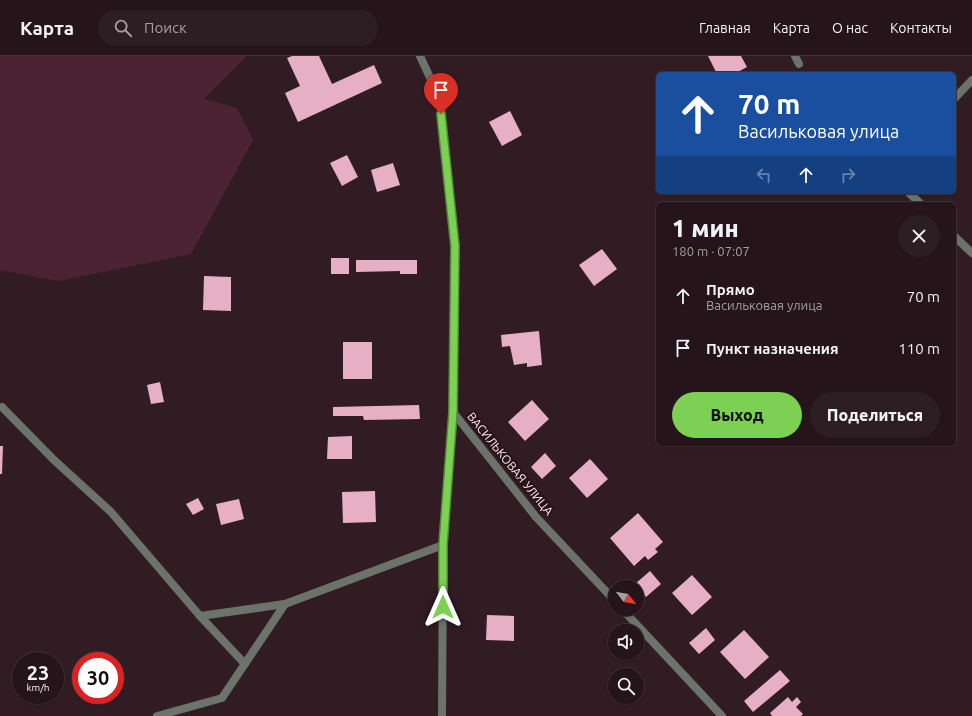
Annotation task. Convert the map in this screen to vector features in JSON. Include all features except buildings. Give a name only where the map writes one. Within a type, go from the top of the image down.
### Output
[{"type":"street","name":"ВАСИЛЬКОВАЯ УЛИЦА","points":[[420,56],[440,99],[455,246],[453,412],[536,517],[608,594]]},
{"type":"street","points":[[795,56],[799,64]]},
{"type":"street","points":[[956,97],[972,80]]},
{"type":"street","points":[[910,194],[919,202]]},
{"type":"street","points":[[956,238],[972,253]]},
{"type":"street","points":[[2,407],[54,460],[111,512],[200,616],[244,664]]},
{"type":"street","points":[[442,716],[443,545],[453,412]]},
{"type":"street","points":[[200,616],[285,604],[443,545]]},
{"type":"street","points":[[157,716],[222,698],[285,604]]},
{"type":"street","points":[[629,616],[722,716]]},
{"type":"shaded area","points":[[0,56],[247,56],[204,99],[237,108],[253,140],[191,254],[58,281],[0,270]]},
{"type":"route","points":[[441,114],[455,246],[453,412],[443,545],[443,607]]}]
